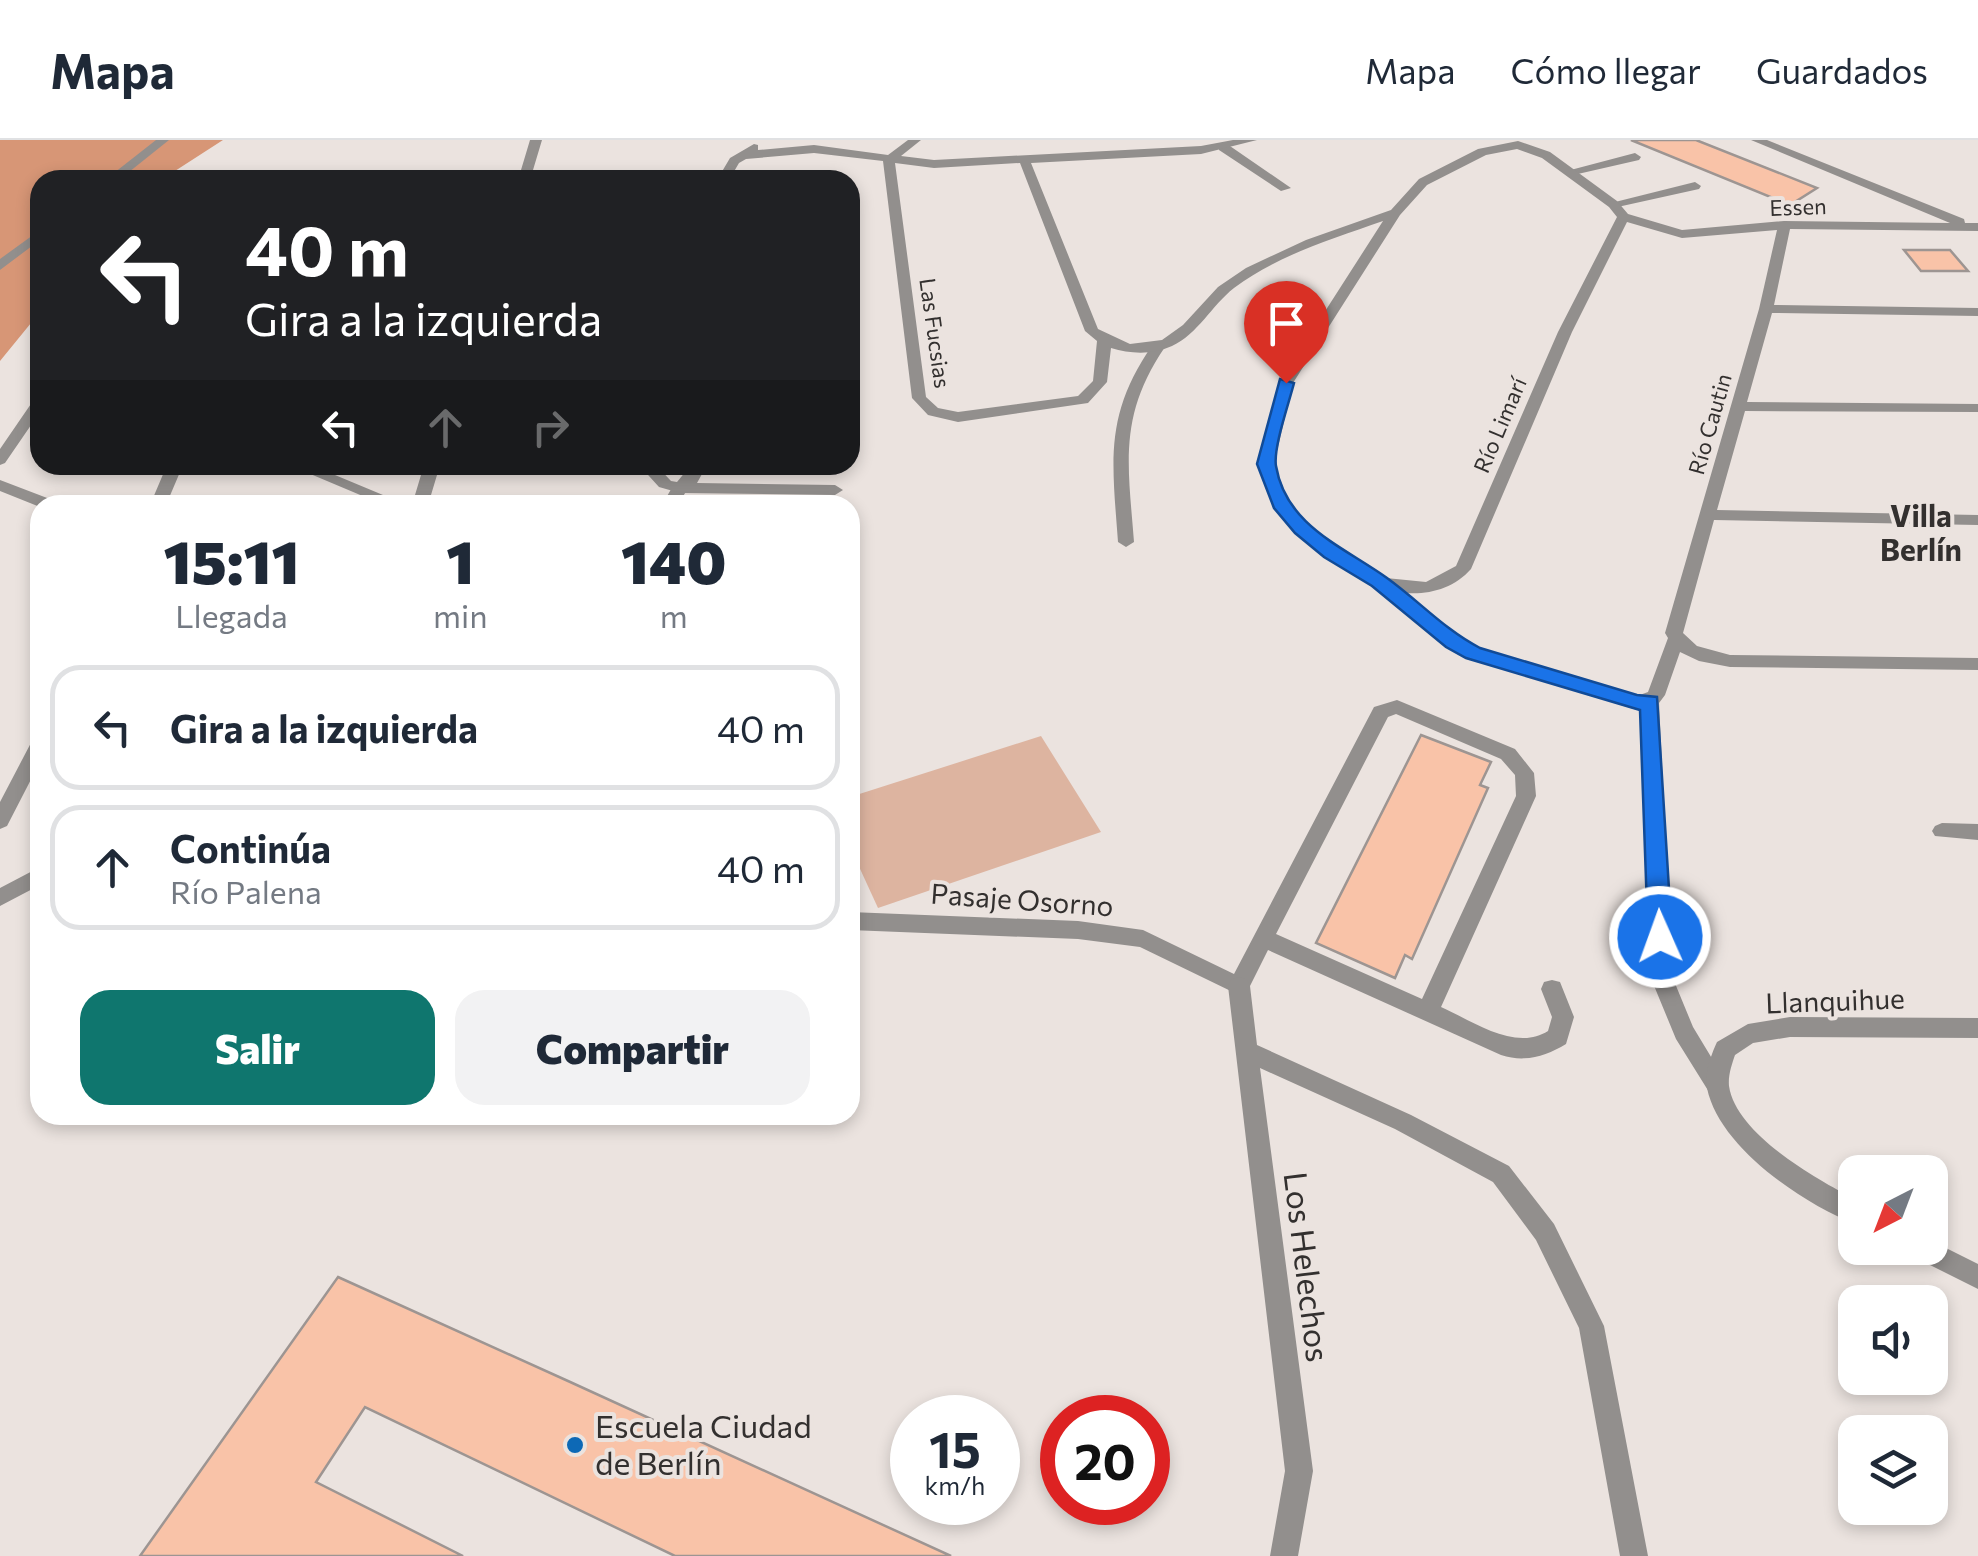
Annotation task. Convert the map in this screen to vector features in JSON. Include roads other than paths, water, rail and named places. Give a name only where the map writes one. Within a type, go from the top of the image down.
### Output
[{"type":"street","points":[[124,170],[163,140]]},
{"type":"street","points":[[527,170],[536,140]]},
{"type":"street","points":[[729,170],[734,161],[763,140]]},
{"type":"street","points":[[810,140],[889,160],[934,164],[1223,147],[1251,140]]},
{"type":"street","points":[[889,160],[915,140]]},
{"type":"street","points":[[1071,156],[1087,140]]},
{"type":"street","points":[[1757,140],[1974,227]]},
{"type":"street","points":[[1514,143],[1482,152],[1423,182],[1395,213],[1286,383],[1266,464],[1281,504],[1301,529],[1473,653],[1637,703],[1650,702],[1662,976],[1684,1032],[1717,1085],[1737,1130],[1818,1193],[1838,1203]]},
{"type":"street","name":"Essen","points":[[1514,143],[1546,155],[1618,210],[1682,234],[1784,225],[1974,227]]},
{"type":"street","points":[[1223,147],[1285,188]]},
{"type":"street","points":[[745,155],[781,149],[859,153]]},
{"type":"street","points":[[1569,172],[1635,157]]},
{"type":"street","points":[[1024,159],[1092,331],[1104,342],[1125,348],[1158,347]]},
{"type":"street","name":"Las Fucsias","points":[[889,160],[919,398],[933,412],[958,417],[1083,400],[1100,382],[1104,342]]},
{"type":"street","points":[[1618,210],[1695,186]]},
{"type":"street","name":"Río Limarí","points":[[1378,582],[1423,589],[1444,585],[1463,570],[1618,210]]},
{"type":"street","points":[[1126,542],[1119,431],[1137,373],[1158,347],[1181,333],[1230,284],[1291,250],[1395,213]]},
{"type":"street","name":"Río Cautin","points":[[1650,702],[1656,696],[1675,637],[1766,309],[1784,225]]},
{"type":"street","points":[[0,266],[30,242]]},
{"type":"street","points":[[1766,309],[1978,312]]},
{"type":"street","points":[[1738,406],[1978,408]]},
{"type":"street","points":[[0,460],[30,416]]},
{"type":"street","points":[[324,475],[374,495]]},
{"type":"street","points":[[656,475],[665,484],[680,488],[835,490]]},
{"type":"street","points":[[676,495],[693,475]]},
{"type":"street","points":[[0,484],[30,497]]},
{"type":"street","points":[[1707,515],[1978,520]]},
{"type":"street","points":[[1675,637],[1702,656],[1730,661],[1978,664]]},
{"type":"street","points":[[1239,986],[1382,712],[1397,707],[1508,754],[1524,773],[1526,796],[1428,1011]]},
{"type":"street","points":[[0,821],[30,763]]},
{"type":"street","points":[[1942,831],[1978,832]]},
{"type":"street","points":[[0,898],[30,881]]},
{"type":"street","name":"Pasaje Osorno","points":[[860,921],[1078,930],[1143,940],[1239,986]]},
{"type":"street","points":[[1263,938],[1508,1048],[1540,1048],[1558,1037],[1563,1017],[1552,989]]},
{"type":"street","name":"Los Helechos","points":[[1239,986],[1299,1471],[1284,1556]]},
{"type":"street","name":"Llanquihue","points":[[1717,1085],[1725,1049],[1748,1034],[1790,1027],[1978,1028]]},
{"type":"street","points":[[1247,1051],[1402,1122],[1501,1174],[1545,1232],[1592,1326],[1634,1556]]},
{"type":"street","points":[[1948,1262],[1978,1278]]},
{"type":"place","name":"Escuela Ciudad de Berlín","points":[[575,1445]]},
{"type":"district","name":"Villa Berlín","points":[[1921,534]]}]
